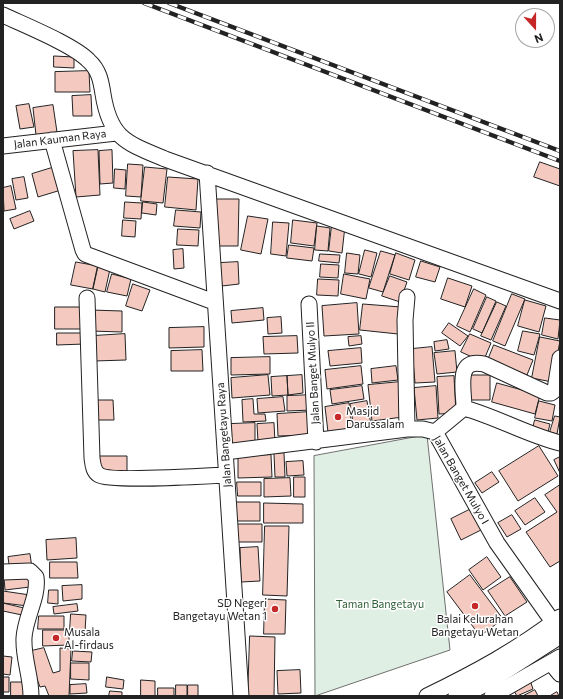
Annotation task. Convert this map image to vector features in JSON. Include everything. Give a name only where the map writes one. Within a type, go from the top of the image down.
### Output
[{"type":"main road","points":[[458,696],[485,682],[558,624]]},
{"type":"street","points":[[3,15],[69,47],[88,60],[98,71],[105,105],[116,133],[131,145],[165,159],[560,301]]},
{"type":"street","name":"Jalan Kauman Raya","points":[[3,146],[116,133]]},
{"type":"street","points":[[52,140],[85,254],[214,302]]},
{"type":"street","name":"Jalan Bangetayu Raya","points":[[206,173],[241,696]]},
{"type":"street","points":[[407,429],[405,320],[408,297]]},
{"type":"street","points":[[87,298],[92,458],[95,471],[100,476],[121,478],[226,476]]},
{"type":"street","name":"Jalan Banget Mulyo II","points":[[309,304],[316,442]]},
{"type":"street","points":[[464,408],[463,375],[464,369],[470,364],[476,362],[484,364],[547,393],[555,390],[560,358]]},
{"type":"street","points":[[435,432],[464,408]]},
{"type":"street","points":[[464,408],[477,411],[544,439],[560,443]]},
{"type":"street","name":"Jalan Banget Mulyo I","points":[[225,452],[316,442],[407,429],[424,429],[435,432],[497,543],[558,624]]},
{"type":"street","points":[[3,572],[30,571],[36,577],[37,588],[26,622],[24,637],[24,654],[30,678],[30,696]]},
{"type":"street","points":[[427,696],[473,674],[558,624]]},
{"type":"street","points":[[492,696],[557,664]]},
{"type":"green space","name":"Taman Bangetayu","points":[[427,435],[450,650],[315,696],[314,456]]},
{"type":"building","points":[[54,56],[74,57],[74,68],[54,67]]},
{"type":"building","points":[[89,71],[90,92],[55,92],[55,72]]},
{"type":"building","points":[[91,95],[92,116],[73,116],[72,96]]},
{"type":"building","points":[[29,104],[34,127],[20,129],[16,106]]},
{"type":"building","points":[[53,105],[57,132],[36,135],[33,108]]},
{"type":"building","points":[[98,150],[100,195],[76,197],[73,151]]},
{"type":"building","points":[[112,150],[113,183],[100,184],[99,151]]},
{"type":"building","points":[[540,162],[560,169],[560,186],[534,177]]},
{"type":"building","points":[[128,164],[143,165],[141,197],[126,196]]},
{"type":"building","points":[[55,167],[61,190],[38,197],[32,174]]},
{"type":"building","points":[[145,167],[167,169],[163,203],[141,201]]},
{"type":"building","points":[[115,169],[126,170],[125,189],[114,188]]},
{"type":"building","points":[[24,177],[28,198],[16,200],[12,179]]},
{"type":"building","points":[[168,177],[198,179],[196,210],[165,207]]},
{"type":"building","points":[[11,186],[16,209],[4,211],[3,188]]},
{"type":"building","points":[[217,199],[239,199],[238,246],[216,246]]},
{"type":"building","points":[[125,202],[142,203],[141,219],[124,218]]},
{"type":"building","points":[[143,202],[157,204],[156,215],[142,213]]},
{"type":"building","points":[[176,210],[201,212],[200,228],[174,226]]},
{"type":"building","points":[[30,211],[34,221],[14,229],[10,219]]},
{"type":"building","points":[[248,216],[268,219],[261,254],[241,250]]},
{"type":"building","points":[[123,220],[136,221],[135,237],[122,236]]},
{"type":"building","points":[[293,220],[317,223],[314,246],[291,243]]},
{"type":"building","points":[[273,222],[289,223],[286,256],[271,254]]},
{"type":"building","points":[[332,225],[345,226],[342,253],[329,251]]},
{"type":"building","points":[[317,226],[330,228],[328,251],[315,250]]},
{"type":"building","points":[[178,229],[199,230],[198,246],[177,245]]},
{"type":"building","points":[[289,245],[314,248],[312,261],[287,258]]},
{"type":"building","points":[[183,249],[184,268],[174,269],[173,250]]},
{"type":"building","points":[[365,250],[377,253],[371,277],[359,274]]},
{"type":"building","points":[[381,251],[395,255],[383,292],[369,288]]},
{"type":"building","points":[[347,253],[360,255],[358,274],[345,273]]},
{"type":"building","points":[[396,253],[415,260],[409,280],[390,274]]},
{"type":"building","points":[[320,254],[340,255],[339,263],[319,261]]},
{"type":"building","points":[[421,261],[440,267],[435,282],[416,277]]},
{"type":"building","points":[[76,262],[98,266],[93,289],[71,285]]},
{"type":"building","points":[[238,262],[239,284],[222,286],[220,263]]},
{"type":"building","points":[[321,264],[339,265],[338,278],[320,277]]},
{"type":"building","points":[[98,266],[110,269],[105,292],[93,289]]},
{"type":"building","points":[[112,274],[131,279],[127,296],[107,292]]},
{"type":"building","points":[[344,274],[370,279],[366,299],[341,294]]},
{"type":"building","points":[[390,276],[407,282],[400,302],[382,296]]},
{"type":"building","points":[[448,278],[472,286],[465,307],[441,299]]},
{"type":"building","points":[[318,279],[339,280],[338,296],[317,295]]},
{"type":"building","points":[[133,284],[150,290],[142,311],[126,306]]},
{"type":"building","points":[[474,289],[486,295],[470,332],[457,326]]},
{"type":"building","points":[[512,294],[525,299],[505,346],[493,341]]},
{"type":"building","points":[[487,297],[496,301],[482,333],[473,329]]},
{"type":"building","points":[[525,300],[546,306],[539,332],[518,326]]},
{"type":"building","points":[[497,302],[506,306],[491,340],[481,336]]},
{"type":"building","points":[[357,303],[359,334],[324,336],[322,306]]},
{"type":"building","points":[[363,304],[401,307],[398,334],[360,330]]},
{"type":"building","points":[[55,307],[83,307],[83,329],[55,329]]},
{"type":"building","points":[[263,308],[264,320],[232,323],[231,311]]},
{"type":"building","points":[[91,310],[122,311],[122,332],[90,331]]},
{"type":"building","points":[[281,317],[282,333],[268,334],[267,318]]},
{"type":"building","points":[[545,318],[560,320],[558,339],[542,335]]},
{"type":"building","points":[[449,323],[468,336],[460,346],[442,333]]},
{"type":"building","points":[[204,327],[204,347],[169,348],[169,328]]},
{"type":"building","points":[[523,331],[540,334],[534,355],[518,351]]},
{"type":"building","points":[[57,333],[85,333],[85,344],[57,345]]},
{"type":"building","points":[[125,334],[126,360],[94,361],[93,336]]},
{"type":"building","points":[[470,334],[491,343],[483,362],[461,352]]},
{"type":"building","points":[[297,336],[298,353],[264,354],[263,337]]},
{"type":"building","points":[[361,336],[362,344],[349,346],[348,337]]},
{"type":"building","points":[[540,337],[560,341],[552,382],[532,378]]},
{"type":"building","points":[[447,340],[449,349],[435,351],[434,342]]},
{"type":"building","points":[[494,345],[533,360],[527,375],[488,360]]},
{"type":"building","points":[[432,347],[435,382],[415,383],[412,349]]},
{"type":"building","points":[[361,348],[362,363],[330,366],[328,351]]},
{"type":"building","points":[[202,350],[203,371],[171,371],[171,351]]},
{"type":"building","points":[[455,351],[457,372],[437,374],[434,353]]},
{"type":"building","points":[[270,357],[270,374],[231,375],[231,358]]},
{"type":"building","points":[[361,366],[363,384],[327,389],[325,370]]},
{"type":"building","points":[[396,366],[398,380],[372,383],[371,369]]},
{"type":"building","points":[[268,375],[270,395],[232,398],[231,378]]},
{"type":"building","points":[[302,375],[303,393],[288,395],[287,376]]},
{"type":"building","points":[[471,375],[490,375],[490,400],[470,400]]},
{"type":"building","points":[[287,376],[288,395],[272,396],[271,377]]},
{"type":"building","points":[[454,376],[456,413],[439,414],[437,377]]},
{"type":"building","points":[[400,382],[403,417],[372,421],[368,385]]},
{"type":"building","points":[[497,383],[540,395],[535,414],[492,402]]},
{"type":"building","points":[[362,386],[364,399],[332,404],[330,390]]},
{"type":"building","points":[[436,386],[438,418],[417,420],[414,388]]},
{"type":"building","points":[[312,395],[312,410],[287,411],[287,396]]},
{"type":"building","points":[[283,397],[285,411],[258,413],[257,399]]},
{"type":"building","points":[[253,399],[254,414],[265,414],[266,421],[243,422],[242,400]]},
{"type":"building","points":[[98,400],[113,400],[114,420],[98,420]]},
{"type":"building","points":[[367,401],[371,425],[354,428],[350,404]]},
{"type":"building","points":[[539,401],[555,405],[552,421],[535,418]]},
{"type":"building","name":"Masjid Darussalam","points":[[349,403],[352,428],[328,432],[325,407]]},
{"type":"building","points":[[309,412],[310,435],[278,436],[277,414]]},
{"type":"building","points":[[555,416],[560,417],[557,434],[550,432]]},
{"type":"building","points":[[535,420],[550,424],[548,432],[533,428]]},
{"type":"building","points":[[255,423],[255,444],[231,445],[230,424]]},
{"type":"building","points":[[274,423],[275,442],[258,442],[257,424]]},
{"type":"building","points":[[539,446],[558,476],[518,501],[499,471]]},
{"type":"building","points":[[284,453],[285,477],[275,477],[274,454]]},
{"type":"building","points":[[271,455],[272,477],[238,478],[238,456]]},
{"type":"building","points":[[98,456],[127,456],[127,471],[97,470]]},
{"type":"building","points":[[560,457],[560,473],[554,460]]},
{"type":"building","points":[[303,461],[304,475],[287,476],[286,462]]},
{"type":"building","points":[[492,472],[499,482],[482,493],[475,483]]},
{"type":"building","points":[[294,477],[305,477],[305,497],[294,497]]},
{"type":"building","points":[[290,478],[291,496],[264,497],[264,479]]},
{"type":"building","points":[[237,482],[261,482],[261,496],[238,496]]},
{"type":"building","points":[[560,485],[560,561],[550,567],[526,532],[557,512],[545,495]]},
{"type":"building","points":[[535,498],[545,512],[525,525],[515,511]]},
{"type":"building","points":[[236,502],[260,502],[260,521],[235,521]]},
{"type":"building","points":[[264,503],[303,504],[303,523],[264,523]]},
{"type":"building","points":[[471,509],[481,530],[461,540],[451,519]]},
{"type":"building","points":[[512,515],[521,529],[507,537],[498,523]]},
{"type":"building","points":[[236,524],[262,524],[262,542],[235,542]]},
{"type":"building","points":[[265,526],[289,526],[287,596],[263,595]]},
{"type":"building","points":[[76,538],[77,558],[47,560],[46,540]]},
{"type":"building","points":[[258,547],[260,581],[241,582],[240,548]]},
{"type":"building","points":[[30,554],[32,568],[10,571],[8,557]]},
{"type":"building","points":[[487,557],[501,577],[483,590],[469,570]]},
{"type":"building","points":[[50,562],[77,562],[78,578],[50,578]]},
{"type":"building","points":[[28,575],[30,587],[5,590],[4,578]]},
{"type":"building","name":"Balai Kelurahan Bangetayu Wetan","points":[[470,575],[503,619],[480,636],[447,592]]},
{"type":"building","points":[[510,577],[527,602],[505,616],[488,591]]},
{"type":"building","points":[[82,585],[82,599],[63,601],[62,586]]},
{"type":"building","points":[[49,590],[58,590],[58,604],[48,603]]},
{"type":"building","points":[[3,591],[30,595],[28,606],[3,603]]},
{"type":"building","points":[[265,599],[286,600],[285,634],[264,634]]},
{"type":"building","points":[[3,603],[24,608],[22,615],[3,611]]},
{"type":"building","points":[[77,604],[78,611],[54,614],[53,607]]},
{"type":"building","points":[[71,614],[86,615],[85,631],[70,630]]},
{"type":"building","points":[[39,616],[64,616],[64,629],[38,629]]},
{"type":"building","name":"Musala Al-firdaus","points":[[43,630],[69,630],[69,645],[43,646]]},
{"type":"building","points":[[250,636],[275,637],[274,696],[248,696]]},
{"type":"building","points":[[44,648],[53,673],[60,671],[60,648],[71,649],[69,696],[49,696],[45,686],[40,687],[27,652]]},
{"type":"building","points":[[73,651],[92,652],[91,662],[72,661]]},
{"type":"building","points":[[3,656],[12,657],[10,675],[3,674]]},
{"type":"building","points":[[71,663],[89,663],[89,680],[71,679]]},
{"type":"building","points":[[300,670],[301,693],[278,694],[277,671]]},
{"type":"building","points":[[3,677],[9,677],[9,692],[3,692]]},
{"type":"building","points":[[107,677],[124,680],[123,689],[106,687]]},
{"type":"building","points":[[141,680],[155,681],[155,696],[141,696]]},
{"type":"building","points":[[11,682],[25,682],[25,696],[11,696]]},
{"type":"building","points":[[531,683],[533,689],[517,696],[514,691]]},
{"type":"building","points":[[86,684],[87,693],[70,694],[70,685]]},
{"type":"building","points":[[176,685],[187,685],[187,696],[176,696]]},
{"type":"building","points":[[188,685],[198,685],[198,696],[188,696]]},
{"type":"building","points":[[158,688],[174,688],[174,696],[158,696]]},
{"type":"building","points":[[535,690],[538,696],[523,696]]},
{"type":"building","points":[[110,691],[122,692],[122,696],[109,696]]},
{"type":"building","points":[[557,692],[559,696],[550,696]]},
{"type":"railway","points":[[144,3],[560,161]]},
{"type":"railway","points":[[169,3],[560,151]]},
{"type":"place","name":"Masjid Darussalam","points":[[338,417]]},
{"type":"place","name":"Balai Kelurahan Bangetayu Wetan","points":[[475,606]]},
{"type":"place","name":"SD Negeri Bangetayu Wetan 1","points":[[275,609]]},
{"type":"place","name":"Musala Al-firdaus","points":[[56,638]]}]
